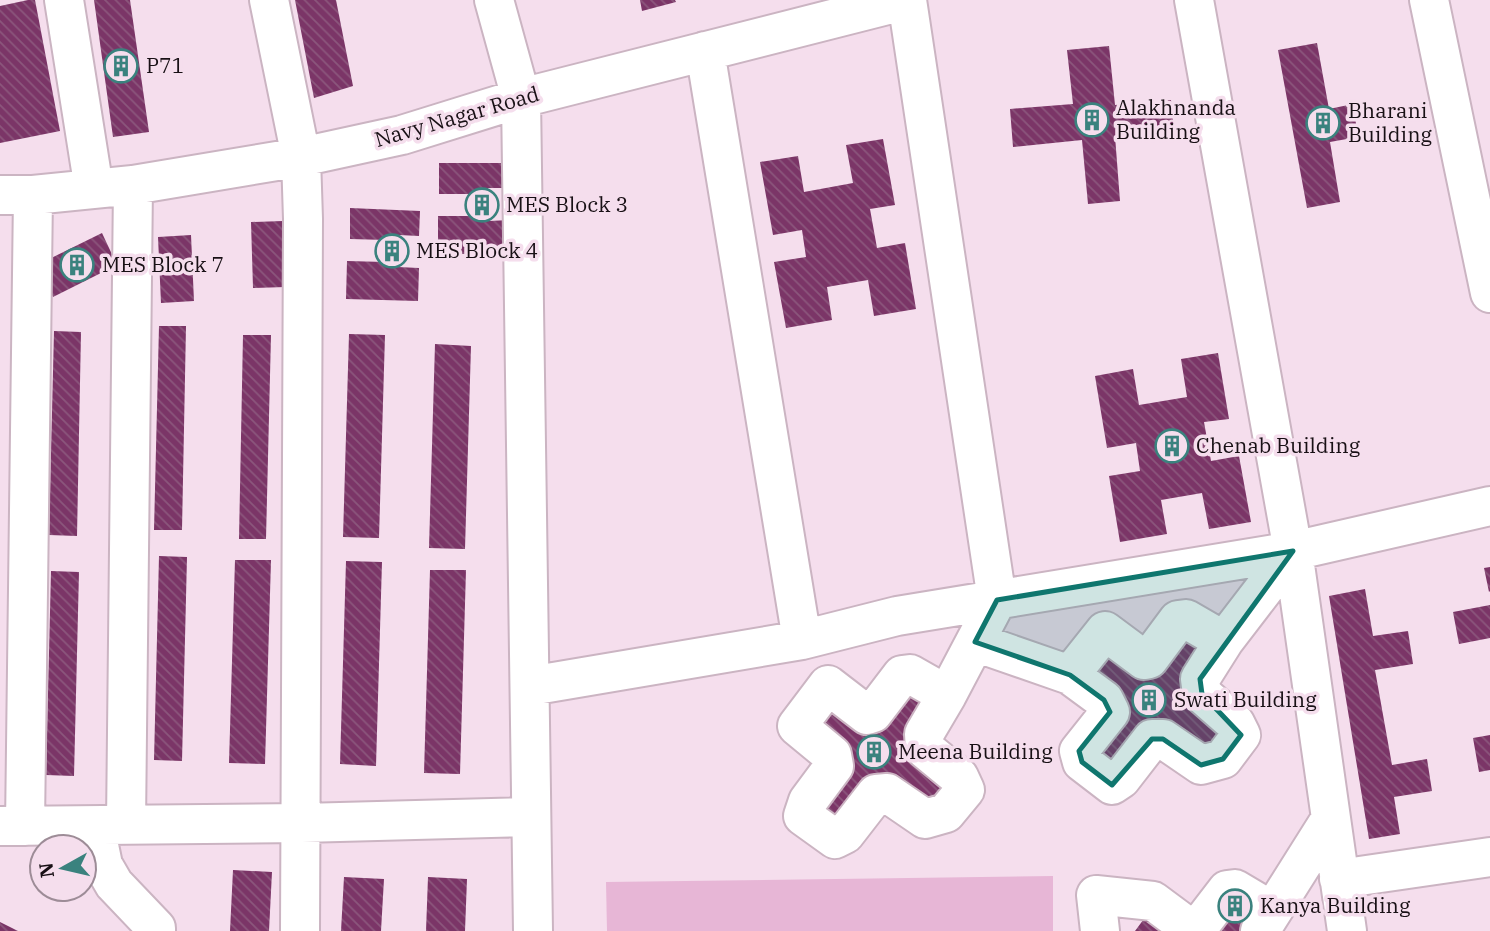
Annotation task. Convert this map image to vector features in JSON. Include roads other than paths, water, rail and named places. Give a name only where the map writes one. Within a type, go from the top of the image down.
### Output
[{"type":"street","points":[[64,0],[94,189]]},
{"type":"street","points":[[269,0],[301,157],[300,931]]},
{"type":"street","points":[[494,0],[521,98],[533,931]]},
{"type":"street","points":[[907,0],[997,600],[947,695],[924,734],[925,749],[959,777],[965,790],[946,813],[925,819],[887,793],[876,794],[845,834],[835,839],[803,816],[808,801],[834,766],[832,755],[797,726],[828,685],[867,715],[873,713],[902,675],[910,674],[947,695]]},
{"type":"street","name":"Navy Nagar Road","points":[[17,195],[133,185],[301,157],[402,135],[521,98],[705,51],[845,7],[907,0]]},
{"type":"street","points":[[1194,0],[1293,551],[1347,931]]},
{"type":"street","points":[[1429,0],[1490,293]]},
{"type":"street","points":[[705,51],[802,640]]},
{"type":"street","points":[[133,185],[110,825],[103,865],[114,884],[156,931]]},
{"type":"street","points":[[17,195],[12,826],[530,817]]},
{"type":"street","points":[[530,686],[802,640],[897,616],[1293,551],[1490,506]]},
{"type":"street","points":[[975,642],[1070,675],[1104,700],[1110,712],[1079,751],[1082,762],[1112,785],[1121,779],[1152,739],[1163,739],[1201,765],[1212,763],[1223,759],[1241,735],[1235,723],[1202,694],[1200,679],[1224,641],[1293,551]]},
{"type":"street","points":[[1070,675],[1105,631],[1144,660],[1149,659],[1178,621],[1186,619],[1224,641]]},
{"type":"street","points":[[1100,931],[1096,895],[1153,901],[1192,930],[1197,929],[1227,890],[1235,889],[1266,921],[1330,820]]},
{"type":"street","points":[[1339,879],[1490,857]]},
{"type":"place","name":"P71","points":[[121,66]]},
{"type":"place","name":"Alakhnanda Building","points":[[1092,120]]},
{"type":"place","name":"Bharani Building","points":[[1323,123]]},
{"type":"place","name":"MES Block 3","points":[[482,205]]},
{"type":"place","name":"MES Block 4","points":[[392,251]]},
{"type":"place","name":"MES Block 7","points":[[77,265]]},
{"type":"place","name":"Chenab Building","points":[[1172,446]]},
{"type":"place","name":"Swati Building","points":[[1149,700]]},
{"type":"place","name":"Meena Building","points":[[874,752]]},
{"type":"place","name":"Kanya Building","points":[[1235,906]]}]
